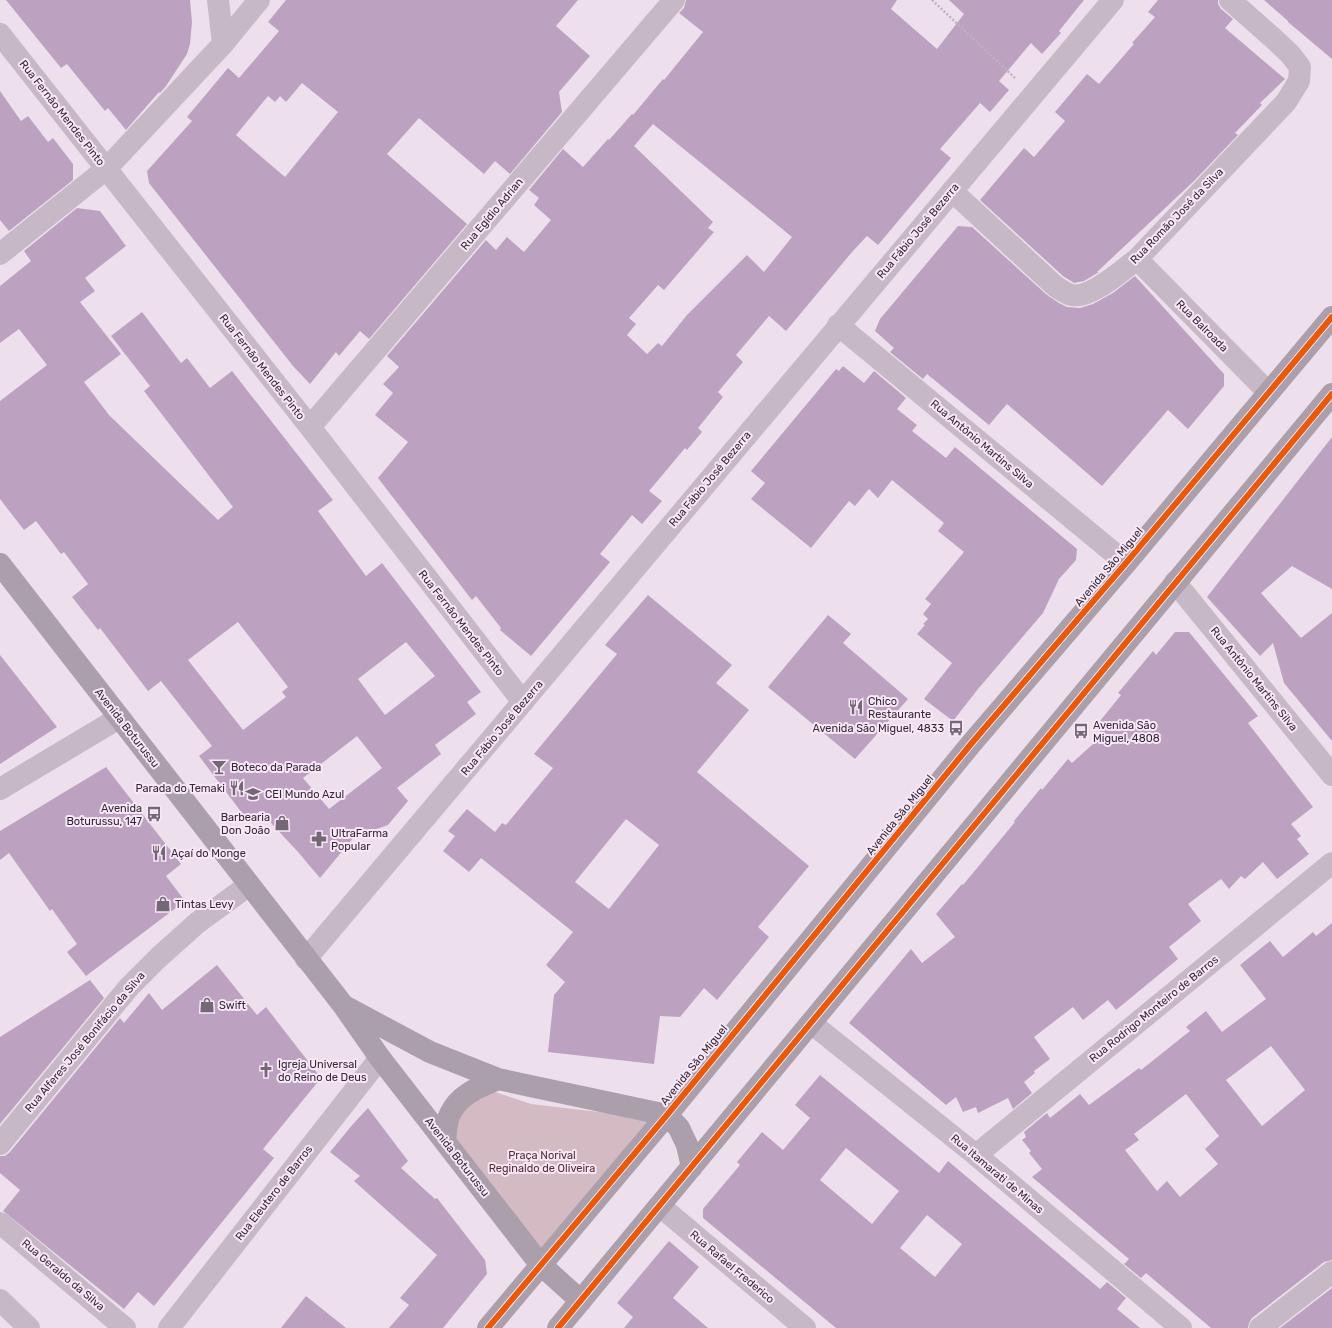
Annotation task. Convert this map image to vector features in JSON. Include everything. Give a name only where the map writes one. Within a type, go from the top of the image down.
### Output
[{"type":"main road","name":"Avenida São Miguel","points":[[488,1328],[666,1115],[971,744],[1126,563],[1332,317]]},
{"type":"main road","points":[[558,1328],[1332,394]]},
{"type":"main road","name":"Avenida Boturussu","points":[[0,564],[343,1005],[380,1058],[540,1264],[581,1301]]},
{"type":"main road","name":"Avenida Boturussu","points":[[343,1005],[430,1052],[498,1079],[666,1115]]},
{"type":"main road","points":[[445,1142],[450,1115],[457,1103],[469,1092],[498,1079]]},
{"type":"main road","points":[[666,1115],[679,1128],[687,1145],[692,1167]]},
{"type":"street","points":[[218,0],[223,44]]},
{"type":"street","points":[[0,254],[106,169],[223,44],[259,0]]},
{"type":"street","name":"Rua Egídio Adrian","points":[[310,427],[674,0]]},
{"type":"street","name":"Rua Fábio José Bezerra","points":[[306,959],[1113,0]]},
{"type":"street","name":"Rua Romão José da Silva","points":[[952,191],[1055,286],[1072,295],[1088,293],[1109,281],[1137,259],[1286,102],[1299,82],[1300,67],[1290,54],[1230,0]]},
{"type":"street","name":"Rua Fernão Mendes Pinto","points":[[0,34],[310,427],[523,702]]},
{"type":"street","name":"Rua Balroada","points":[[1137,259],[1268,392]]},
{"type":"street","name":"Rua Antônio Martins Silva","points":[[838,325],[1126,563]]},
{"type":"street","name":"Rua Antônio Martins Silva","points":[[1175,582],[1332,775]]},
{"type":"street","points":[[0,789],[119,718]]},
{"type":"street","name":"Rua Rodrigo Monteiro de Barros","points":[[976,1155],[1332,863]]},
{"type":"street","name":"Rua Alferes José Bonifácio da Silva","points":[[0,1144],[129,987],[158,958],[197,924],[249,885]]},
{"type":"street","name":"Rua Itamarati de Minas","points":[[811,1023],[976,1155],[1181,1328]]},
{"type":"street","name":"Rua Eleutero de Barros","points":[[169,1328],[380,1058]]},
{"type":"street","name":"Rua Rafael Frederico","points":[[660,1206],[805,1328]]},
{"type":"street","name":"Rua Geraldo da Silva","points":[[0,1223],[125,1328]]},
{"type":"street","points":[[1260,1328],[1332,1272]]},
{"type":"street","points":[[0,1300],[29,1328]]},
{"type":"path","points":[[932,0],[1033,94]]},
{"type":"green space","name":"Praça Norival Reginaldo de Oliveira","points":[[489,1090],[531,1104],[650,1118],[542,1249],[450,1138],[455,1109]]},
{"type":"building","points":[[6,0],[190,0],[192,22],[190,44],[187,54],[166,86],[126,130],[108,108],[105,111],[67,64],[61,68]]},
{"type":"building","points":[[286,0],[578,0],[556,26],[590,56],[559,92],[562,112],[510,174],[495,161],[484,174],[419,118],[387,154],[467,224],[369,339],[360,331],[339,356],[336,352],[310,384],[293,366],[149,183],[147,171],[192,121],[187,117],[228,68],[239,78],[279,31],[268,22]],"holes":[[[302,83],[338,112],[285,177],[236,135],[268,96],[275,102],[280,96],[286,102]]]},
{"type":"building","points":[[686,0],[897,0],[891,9],[937,49],[964,14],[949,0],[1084,0],[1059,31],[1061,33],[1042,54],[1031,43],[999,81],[1009,90],[990,112],[980,103],[940,149],[951,158],[878,245],[867,236],[786,331],[769,316],[736,355],[743,362],[718,392],[723,397],[698,428],[702,432],[687,450],[685,448],[649,491],[662,501],[642,524],[632,515],[600,554],[610,562],[531,656],[500,630],[501,628],[476,596],[472,600],[378,478],[408,442],[375,415],[393,393],[383,384],[399,367],[387,356],[486,240],[496,250],[507,237],[524,252],[551,220],[534,205],[539,198],[529,190],[563,149],[583,167],[632,114],[633,115],[663,79],[664,80],[703,32],[679,13],[684,8]],"holes":[[[653,124],[792,237],[764,272],[747,255],[687,315],[662,346],[658,343],[647,354],[627,335],[636,324],[629,318],[658,285],[664,290],[714,232],[708,228],[713,222],[634,146]]]},
{"type":"building","points":[[1158,0],[1218,0],[1218,4],[1221,9],[1233,19],[1225,28],[1285,79],[1260,103],[1262,105],[1235,133],[1238,135],[1194,181],[1097,272],[1099,272],[1084,281],[1074,283],[1063,276],[980,200],[1024,148],[1034,157],[1065,121],[1055,112],[1087,74],[1099,84],[1134,44],[1132,43],[1155,17],[1148,12]]},
{"type":"building","points":[[1264,0],[1332,0],[1332,59],[1288,22]]},
{"type":"building","points":[[0,91],[21,121],[28,116],[48,142],[53,138],[73,164],[73,180],[9,231],[0,220]]},
{"type":"building","points":[[77,208],[100,211],[126,246],[85,278],[95,291],[80,302],[121,354],[84,382],[109,415],[218,520],[233,507],[144,391],[150,386],[111,336],[142,312],[181,363],[187,358],[210,388],[232,371],[333,500],[318,511],[366,576],[382,563],[481,692],[467,702],[476,714],[435,745],[441,754],[397,788],[408,801],[388,825],[354,837],[320,878],[260,811],[248,821],[199,756],[212,746],[161,681],[148,691],[100,628],[98,630],[72,597],[88,584],[64,552],[61,554],[36,521],[24,530],[0,499],[0,401],[47,365],[19,329],[0,343],[0,286],[31,261],[24,251]],"holes":[[[238,622],[288,687],[282,692],[286,697],[243,730],[188,660]],[[406,642],[435,676],[385,715],[358,679]],[[357,736],[382,768],[329,809],[303,778]]]},
{"type":"building","points":[[958,226],[972,227],[1047,295],[1067,307],[1080,308],[1093,304],[1113,293],[1135,276],[1224,374],[1224,386],[1188,429],[1168,410],[1102,486],[1007,404],[989,425],[927,374],[923,379],[890,352],[894,348],[875,331],[880,319]]},
{"type":"building","points":[[843,366],[864,383],[874,371],[906,398],[897,409],[917,425],[912,431],[946,458],[955,447],[1077,549],[1076,560],[1059,579],[1043,613],[978,689],[953,721],[924,699],[952,663],[917,634],[928,619],[923,614],[931,604],[925,599],[964,552],[938,531],[944,523],[892,480],[878,498],[869,489],[855,506],[849,501],[811,548],[751,499],[765,483],[751,471],[836,369],[839,371]]},
{"type":"building","points":[[1332,437],[1332,589],[1292,566],[1261,593],[1301,638],[1332,613],[1332,741],[1284,683],[1273,643],[1260,656],[1207,597]]},
{"type":"building","points":[[648,595],[732,665],[716,683],[749,710],[697,772],[809,866],[758,927],[769,937],[717,1000],[704,988],[680,1017],[660,1016],[654,1064],[548,1052],[554,995],[565,982],[546,965],[573,932],[481,858],[469,872],[443,851],[455,836],[448,831],[467,809],[495,832],[502,823],[506,825],[553,768],[534,754],[617,654],[605,645]],"holes":[[[626,819],[659,845],[609,909],[575,882]]]},
{"type":"building","points":[[828,615],[851,634],[843,643],[908,699],[855,759],[768,687]]},
{"type":"building","points":[[1175,632],[1189,632],[1258,716],[1248,723],[1313,807],[1291,824],[1301,836],[1297,839],[1309,854],[1277,879],[1263,862],[1245,879],[1241,876],[1229,889],[1221,879],[1188,904],[1201,921],[1169,947],[1178,959],[1116,1010],[1108,1000],[1083,1020],[1073,1007],[1034,1037],[1050,1059],[1034,1071],[1035,1073],[1024,1082],[1032,1093],[1013,1109],[1008,1098],[978,1113],[976,1107],[963,1112],[956,1097],[946,1105],[849,1023],[911,949],[922,963],[955,937],[936,914],[962,884],[963,885],[1041,788],[1042,790],[1068,759],[1072,763],[1103,735],[1096,726],[1121,695],[1118,693],[1153,651],[1156,655]]},
{"type":"building","points":[[0,655],[57,727],[0,764]]},
{"type":"building","points":[[106,767],[181,864],[166,876],[185,901],[86,976],[67,952],[77,944],[52,909],[50,911],[9,853],[0,860],[0,831]]},
{"type":"building","points":[[1332,923],[1332,1260],[1324,1262],[1252,1318],[1248,1328],[1211,1328],[1146,1273],[1141,1278],[1124,1264],[1129,1259],[1032,1177],[1042,1169],[1029,1153],[1031,1151],[1022,1140],[1026,1137],[1024,1132],[1047,1113],[1050,1118],[1080,1094],[1089,1105],[1139,1068],[1141,1070],[1190,1031],[1186,1027],[1206,1011],[1222,1032],[1266,999],[1240,965],[1270,941],[1283,957],[1313,932],[1316,936]],"holes":[[[1271,1046],[1305,1090],[1262,1126],[1226,1080]],[[1186,1094],[1219,1136],[1205,1149],[1218,1164],[1180,1197],[1167,1181],[1157,1191],[1125,1150],[1139,1140],[1134,1134]]]},
{"type":"building","points":[[217,965],[257,1015],[266,1007],[321,1078],[263,1149],[274,1158],[154,1306],[138,1292],[124,1309],[3,1211],[20,1190],[0,1173],[0,1156],[5,1156],[10,1152],[120,1018],[124,1023],[149,993],[162,1010]]},
{"type":"building","points":[[90,980],[104,998],[0,1124],[0,1037]]},
{"type":"building","points":[[820,1075],[939,1173],[948,1161],[1100,1289],[1107,1282],[1126,1298],[1117,1309],[1140,1328],[836,1328],[703,1218],[703,1209],[740,1165],[737,1162],[762,1132],[783,1150],[810,1118],[795,1105]],"holes":[[[846,1148],[899,1191],[872,1224],[820,1180]],[[927,1215],[962,1244],[935,1277],[900,1248]]]},
{"type":"building","points":[[368,1108],[408,1161],[401,1168],[435,1199],[437,1198],[485,1260],[487,1274],[443,1328],[389,1328],[409,1305],[400,1298],[437,1255],[354,1181],[360,1176],[330,1152]]},
{"type":"building","points":[[669,1241],[699,1267],[673,1298],[708,1328],[624,1328],[633,1317],[617,1303]]},
{"type":"building","points":[[1332,1288],[1332,1328],[1280,1328]]},
{"type":"building","points":[[306,1296],[346,1328],[281,1328]]},
{"type":"cycle path","points":[[488,1328],[667,1115],[971,744],[1126,563],[1332,317]]},
{"type":"cycle path","points":[[558,1328],[1332,394]]},
{"type":"place","name":"Chico Restaurante","points":[[856,707]]},
{"type":"place","name":"Avenida São Miguel, 4833","points":[[956,728]]},
{"type":"place","name":"Avenida São Miguel, 4808","points":[[1081,731]]},
{"type":"place","name":"Boteco da Parada","points":[[219,767]]},
{"type":"place","name":"Parada do Temaki","points":[[237,788]]},
{"type":"place","name":"CEI Mundo Azul","points":[[253,794]]},
{"type":"place","name":"Avenida Boturussu, 147","points":[[154,814]]},
{"type":"place","name":"Barbearia Don João","points":[[282,823]]},
{"type":"place","name":"UltraFarma Popular","points":[[319,839]]},
{"type":"place","name":"Açaí do Monge","points":[[159,853]]},
{"type":"place","name":"Tintas Levy","points":[[163,904]]},
{"type":"place","name":"Swift","points":[[207,1005]]},
{"type":"place","name":"Igreja Universal do Reino de Deus","points":[[266,1070]]}]
